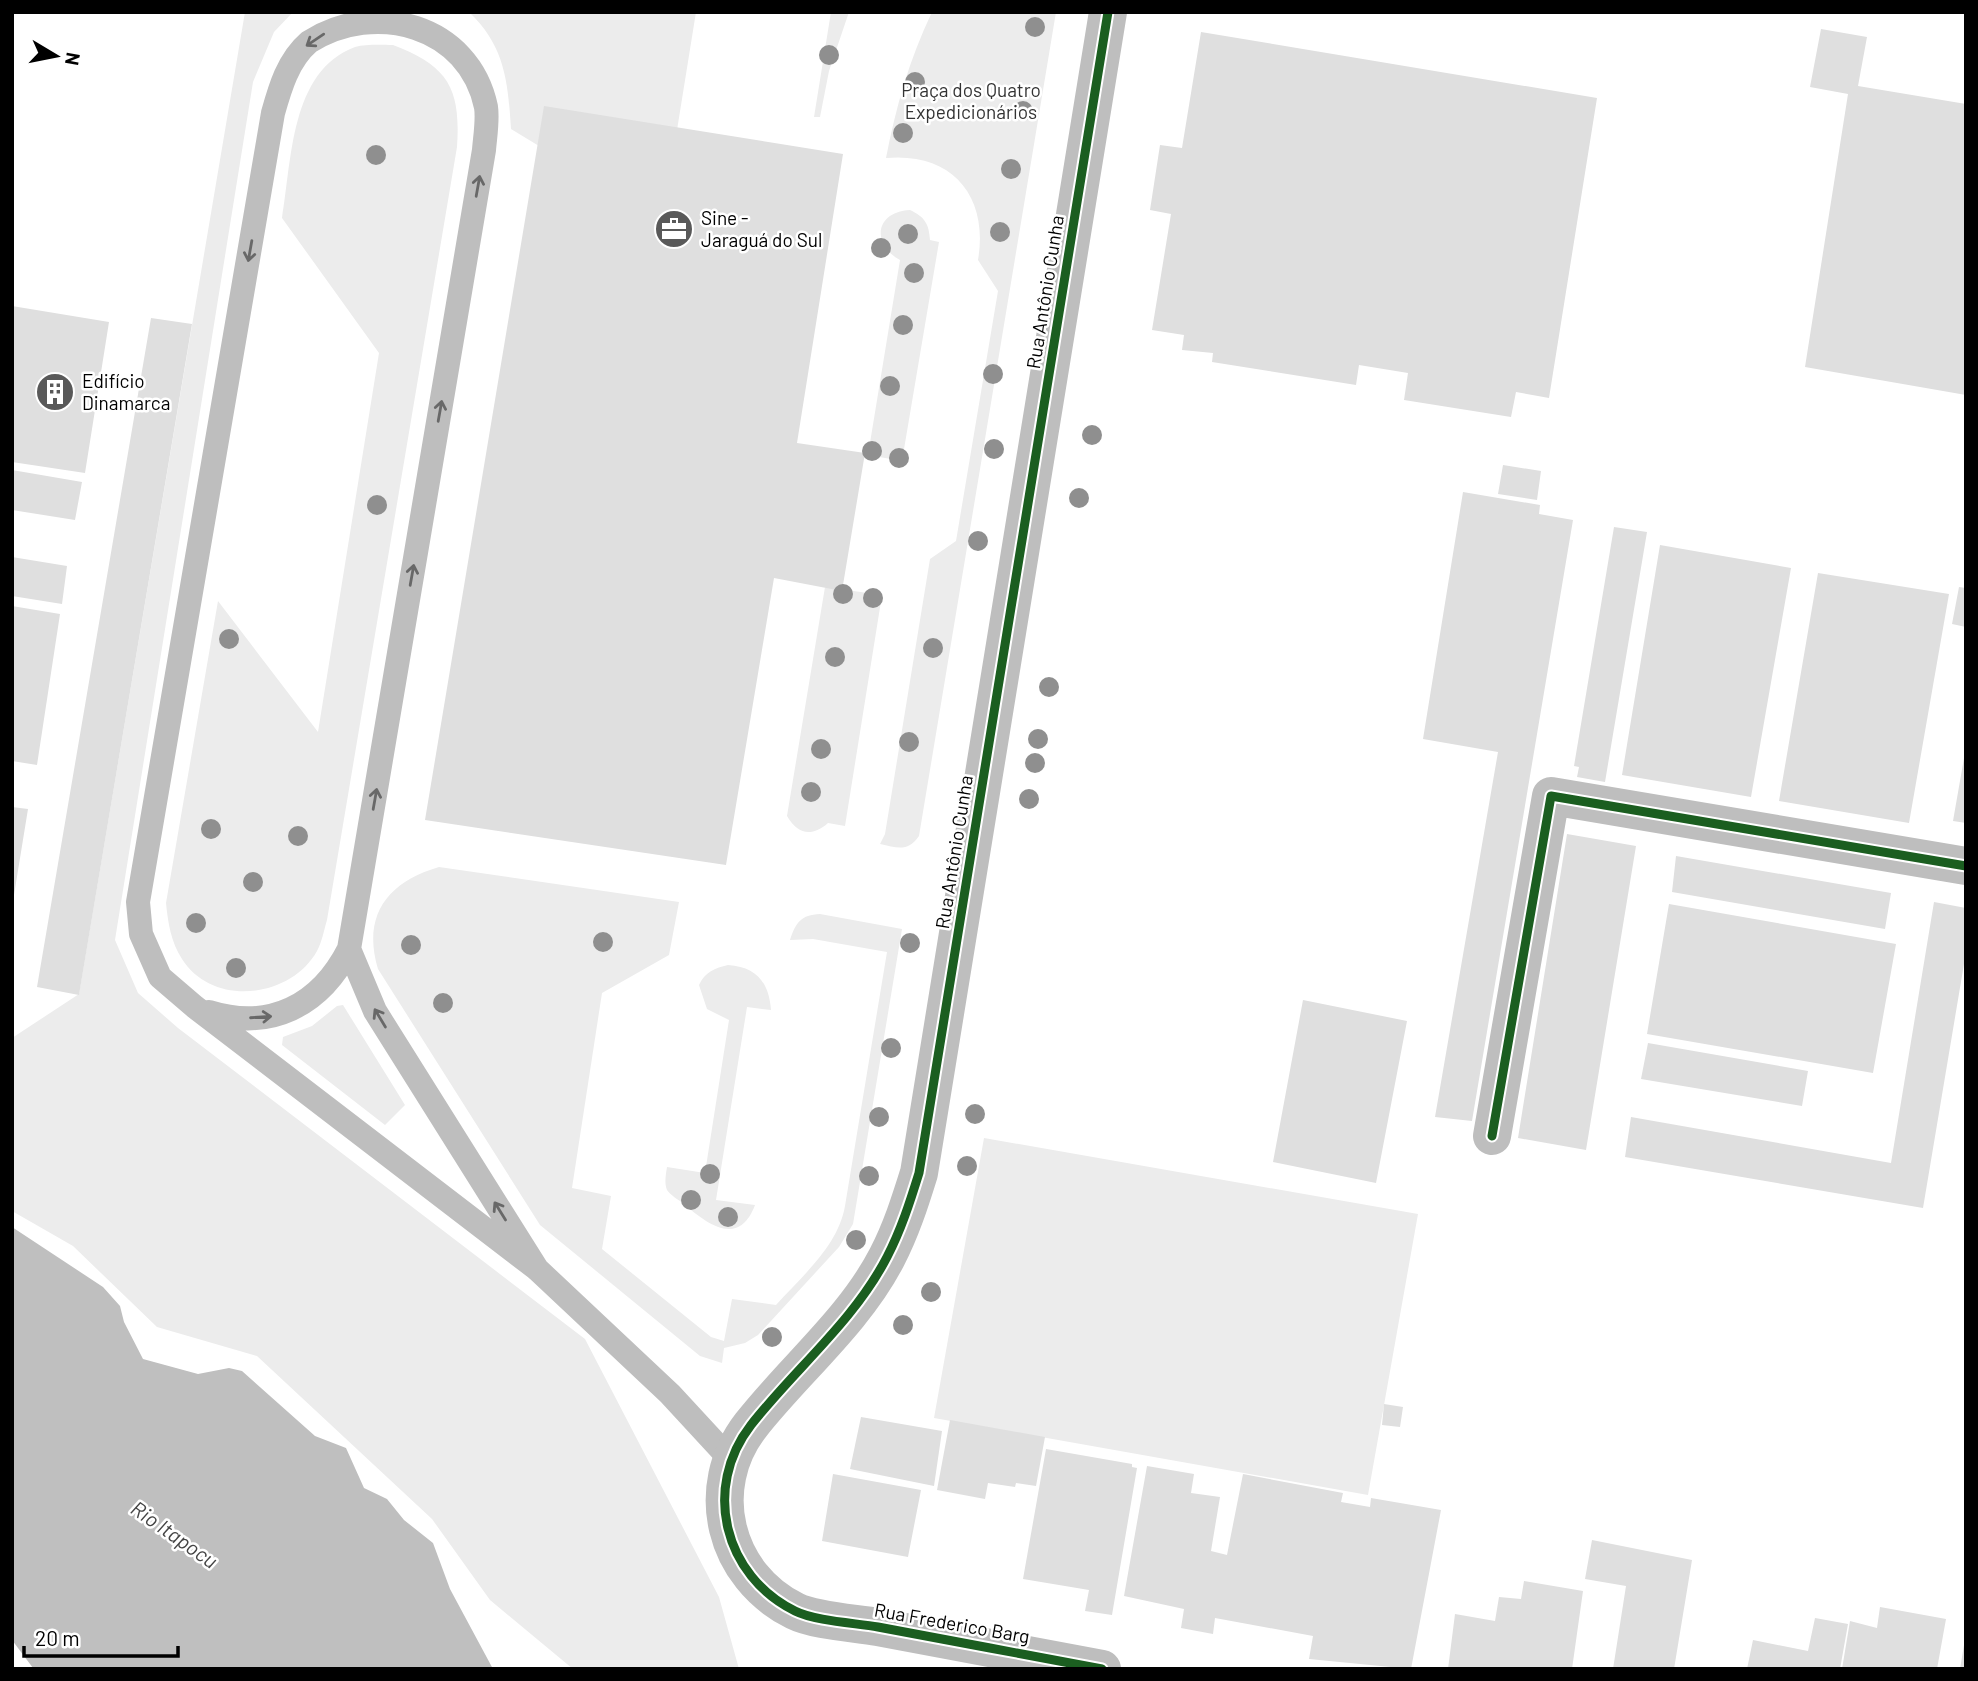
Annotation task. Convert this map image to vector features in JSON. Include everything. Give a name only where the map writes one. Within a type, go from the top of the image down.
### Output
[{"type":"street","name":"Rua Antônio Cunha","points":[[797,1612],[754,1583],[730,1543],[723,1510],[730,1459],[750,1426],[855,1305],[886,1259],[904,1220],[919,1173],[1108,12]]},
{"type":"street","points":[[1492,1136],[1552,796],[1966,866]]},
{"type":"street","name":"Rua Frederico Barg","points":[[797,1612],[1102,1669]]},
{"type":"lane","points":[[195,1007],[233,1020],[276,1016],[316,996],[349,949],[484,150],[486,108],[470,65],[439,34],[397,17],[349,20],[308,43],[283,77],[273,113],[138,902],[142,934],[160,977],[195,1007],[537,1269],[670,1394],[730,1459]]},
{"type":"lane","points":[[349,949],[375,1011],[537,1269]]},
{"type":"green space","points":[[245,12],[293,12],[274,32],[253,82],[115,940],[138,993],[178,1028],[585,1339],[719,1597],[739,1669],[573,1669],[490,1600],[432,1519],[257,1356],[157,1327],[73,1246],[12,1211],[12,1038],[79,994]]},
{"type":"green space","points":[[469,12],[696,12],[677,130],[539,146],[511,129],[506,80],[497,52],[481,25]]},
{"type":"green space","points":[[831,12],[849,12],[829,71],[820,117],[814,117]]},
{"type":"green space","name":"Praça dos Quatro Expedicionários","points":[[932,12],[1056,12],[919,836],[907,847],[897,847],[880,844],[885,834],[930,559],[956,541],[998,291],[978,260],[978,216],[961,183],[930,162],[886,158],[904,84]]},
{"type":"green space","points":[[393,45],[427,62],[447,82],[456,109],[457,147],[327,920],[317,951],[305,967],[289,979],[271,987],[251,991],[231,990],[213,985],[196,975],[182,959],[171,932],[166,903],[218,601],[318,732],[379,353],[282,218],[292,145],[306,97],[318,76],[334,59],[355,47]]},
{"type":"green space","points":[[910,210],[925,222],[930,240],[939,242],[902,461],[868,455],[900,260],[884,246],[881,230],[890,216]]},
{"type":"green space","points":[[825,587],[882,595],[845,826],[828,823],[806,832],[796,827],[787,816]]},
{"type":"green space","points":[[439,867],[679,902],[669,955],[602,993],[572,1188],[611,1196],[602,1249],[711,1337],[724,1341],[732,1299],[776,1305],[827,1247],[841,1221],[845,1206],[887,952],[813,939],[790,940],[792,934],[804,918],[820,914],[902,929],[853,1224],[839,1247],[758,1335],[745,1343],[724,1348],[722,1363],[700,1356],[540,1225],[378,969],[373,933],[383,904],[405,882]]},
{"type":"green space","points":[[728,965],[747,969],[760,978],[768,992],[771,1010],[747,1007],[716,1200],[755,1205],[748,1218],[732,1229],[722,1228],[703,1219],[670,1194],[665,1181],[667,1167],[705,1173],[729,1020],[707,1009],[699,985],[711,971]]},
{"type":"green space","points":[[343,1005],[405,1105],[385,1125],[282,1045],[283,1037],[312,1026],[337,1006]]},
{"type":"green space","points":[[984,1138],[1418,1214],[1368,1495],[934,1418]]},
{"type":"water","name":"Rio Itapocu","points":[[12,1227],[103,1287],[120,1306],[124,1322],[143,1359],[198,1374],[229,1368],[242,1371],[315,1436],[346,1448],[364,1488],[387,1499],[404,1520],[433,1543],[450,1589],[493,1669],[33,1668],[12,1640]]},
{"type":"building","points":[[1821,29],[1867,37],[1858,86],[1966,104],[1966,395],[1805,367],[1848,94],[1810,87]]},
{"type":"building","points":[[1201,32],[1597,98],[1549,398],[1516,392],[1511,417],[1404,400],[1408,373],[1359,365],[1356,385],[1212,362],[1213,353],[1182,350],[1184,335],[1152,330],[1171,214],[1150,210],[1160,145],[1182,148]]},
{"type":"building","points":[[544,106],[843,154],[797,443],[865,453],[842,591],[774,578],[726,865],[425,820]]},
{"type":"building","name":"Edifício Dinamarca","points":[[12,306],[109,322],[85,473],[12,462]]},
{"type":"building","points":[[151,318],[192,324],[79,995],[37,987]]},
{"type":"building","points":[[1503,465],[1541,471],[1537,500],[1498,494]]},
{"type":"building","points":[[12,470],[82,482],[75,520],[12,510]]},
{"type":"building","points":[[1463,492],[1540,505],[1539,514],[1573,520],[1472,1121],[1435,1117],[1498,752],[1423,739]]},
{"type":"building","points":[[1614,527],[1647,532],[1605,782],[1577,777],[1579,767],[1574,766]]},
{"type":"building","points":[[1660,545],[1791,568],[1751,797],[1622,775]]},
{"type":"building","points":[[12,557],[67,566],[62,604],[12,596]]},
{"type":"building","points":[[1818,573],[1949,594],[1909,823],[1779,801]]},
{"type":"building","points":[[1959,587],[1966,588],[1966,627],[1952,624]]},
{"type":"building","points":[[12,606],[60,614],[37,765],[12,761]]},
{"type":"building","points":[[1964,758],[1966,759],[1966,823],[1953,821]]},
{"type":"building","points":[[12,807],[28,809],[14,895],[12,895]]},
{"type":"building","points":[[1567,834],[1636,846],[1586,1150],[1518,1138]]},
{"type":"building","points":[[1676,856],[1891,893],[1885,929],[1672,892]]},
{"type":"building","points":[[1934,902],[1966,908],[1966,952],[1923,1208],[1625,1157],[1631,1117],[1891,1163]]},
{"type":"building","points":[[1669,904],[1896,944],[1873,1073],[1647,1034]]},
{"type":"building","points":[[1303,1000],[1407,1021],[1376,1183],[1273,1162]]},
{"type":"building","points":[[1648,1043],[1808,1071],[1802,1106],[1641,1079]]},
{"type":"building","points":[[1384,1404],[1403,1407],[1400,1427],[1382,1425]]},
{"type":"building","points":[[861,1417],[942,1431],[934,1486],[850,1469]]},
{"type":"building","points":[[950,1420],[1045,1437],[1036,1486],[1016,1483],[1015,1487],[988,1483],[985,1499],[937,1490]]},
{"type":"building","points":[[1046,1449],[1132,1464],[1132,1467],[1137,1468],[1112,1615],[1085,1611],[1089,1590],[1023,1579]]},
{"type":"building","points":[[1147,1466],[1194,1474],[1191,1493],[1220,1497],[1211,1551],[1227,1555],[1243,1474],[1343,1493],[1341,1502],[1370,1507],[1371,1498],[1441,1510],[1411,1669],[1309,1659],[1313,1636],[1215,1618],[1213,1634],[1181,1628],[1184,1609],[1124,1596]]},
{"type":"building","points":[[833,1474],[921,1490],[908,1557],[822,1541]]},
{"type":"building","points":[[1592,1540],[1692,1560],[1674,1669],[1613,1669],[1626,1586],[1585,1579]]},
{"type":"building","points":[[1524,1581],[1583,1591],[1572,1669],[1448,1669],[1455,1614],[1495,1621],[1499,1597],[1521,1599]]},
{"type":"building","points":[[1880,1607],[1946,1619],[1937,1669],[1842,1669],[1850,1621],[1877,1628]]},
{"type":"building","points":[[1815,1618],[1848,1624],[1840,1669],[1747,1669],[1753,1640],[1808,1651]]},
{"type":"building","points":[[1964,1645],[1966,1669],[1960,1669]]},
{"type":"cycle path","points":[[1102,1669],[824,1619],[795,1611],[771,1596],[751,1576],[737,1553],[728,1528],[725,1502],[727,1476],[736,1450],[751,1425],[841,1324],[873,1280],[897,1237],[919,1173],[1108,12]]},
{"type":"cycle path","points":[[1492,1136],[1551,796],[1966,866]]},
{"type":"place","name":"Sine - Jaraguá do Sul","points":[[674,229]]},
{"type":"place","name":"Edifício Dinamarca","points":[[55,392]]}]
